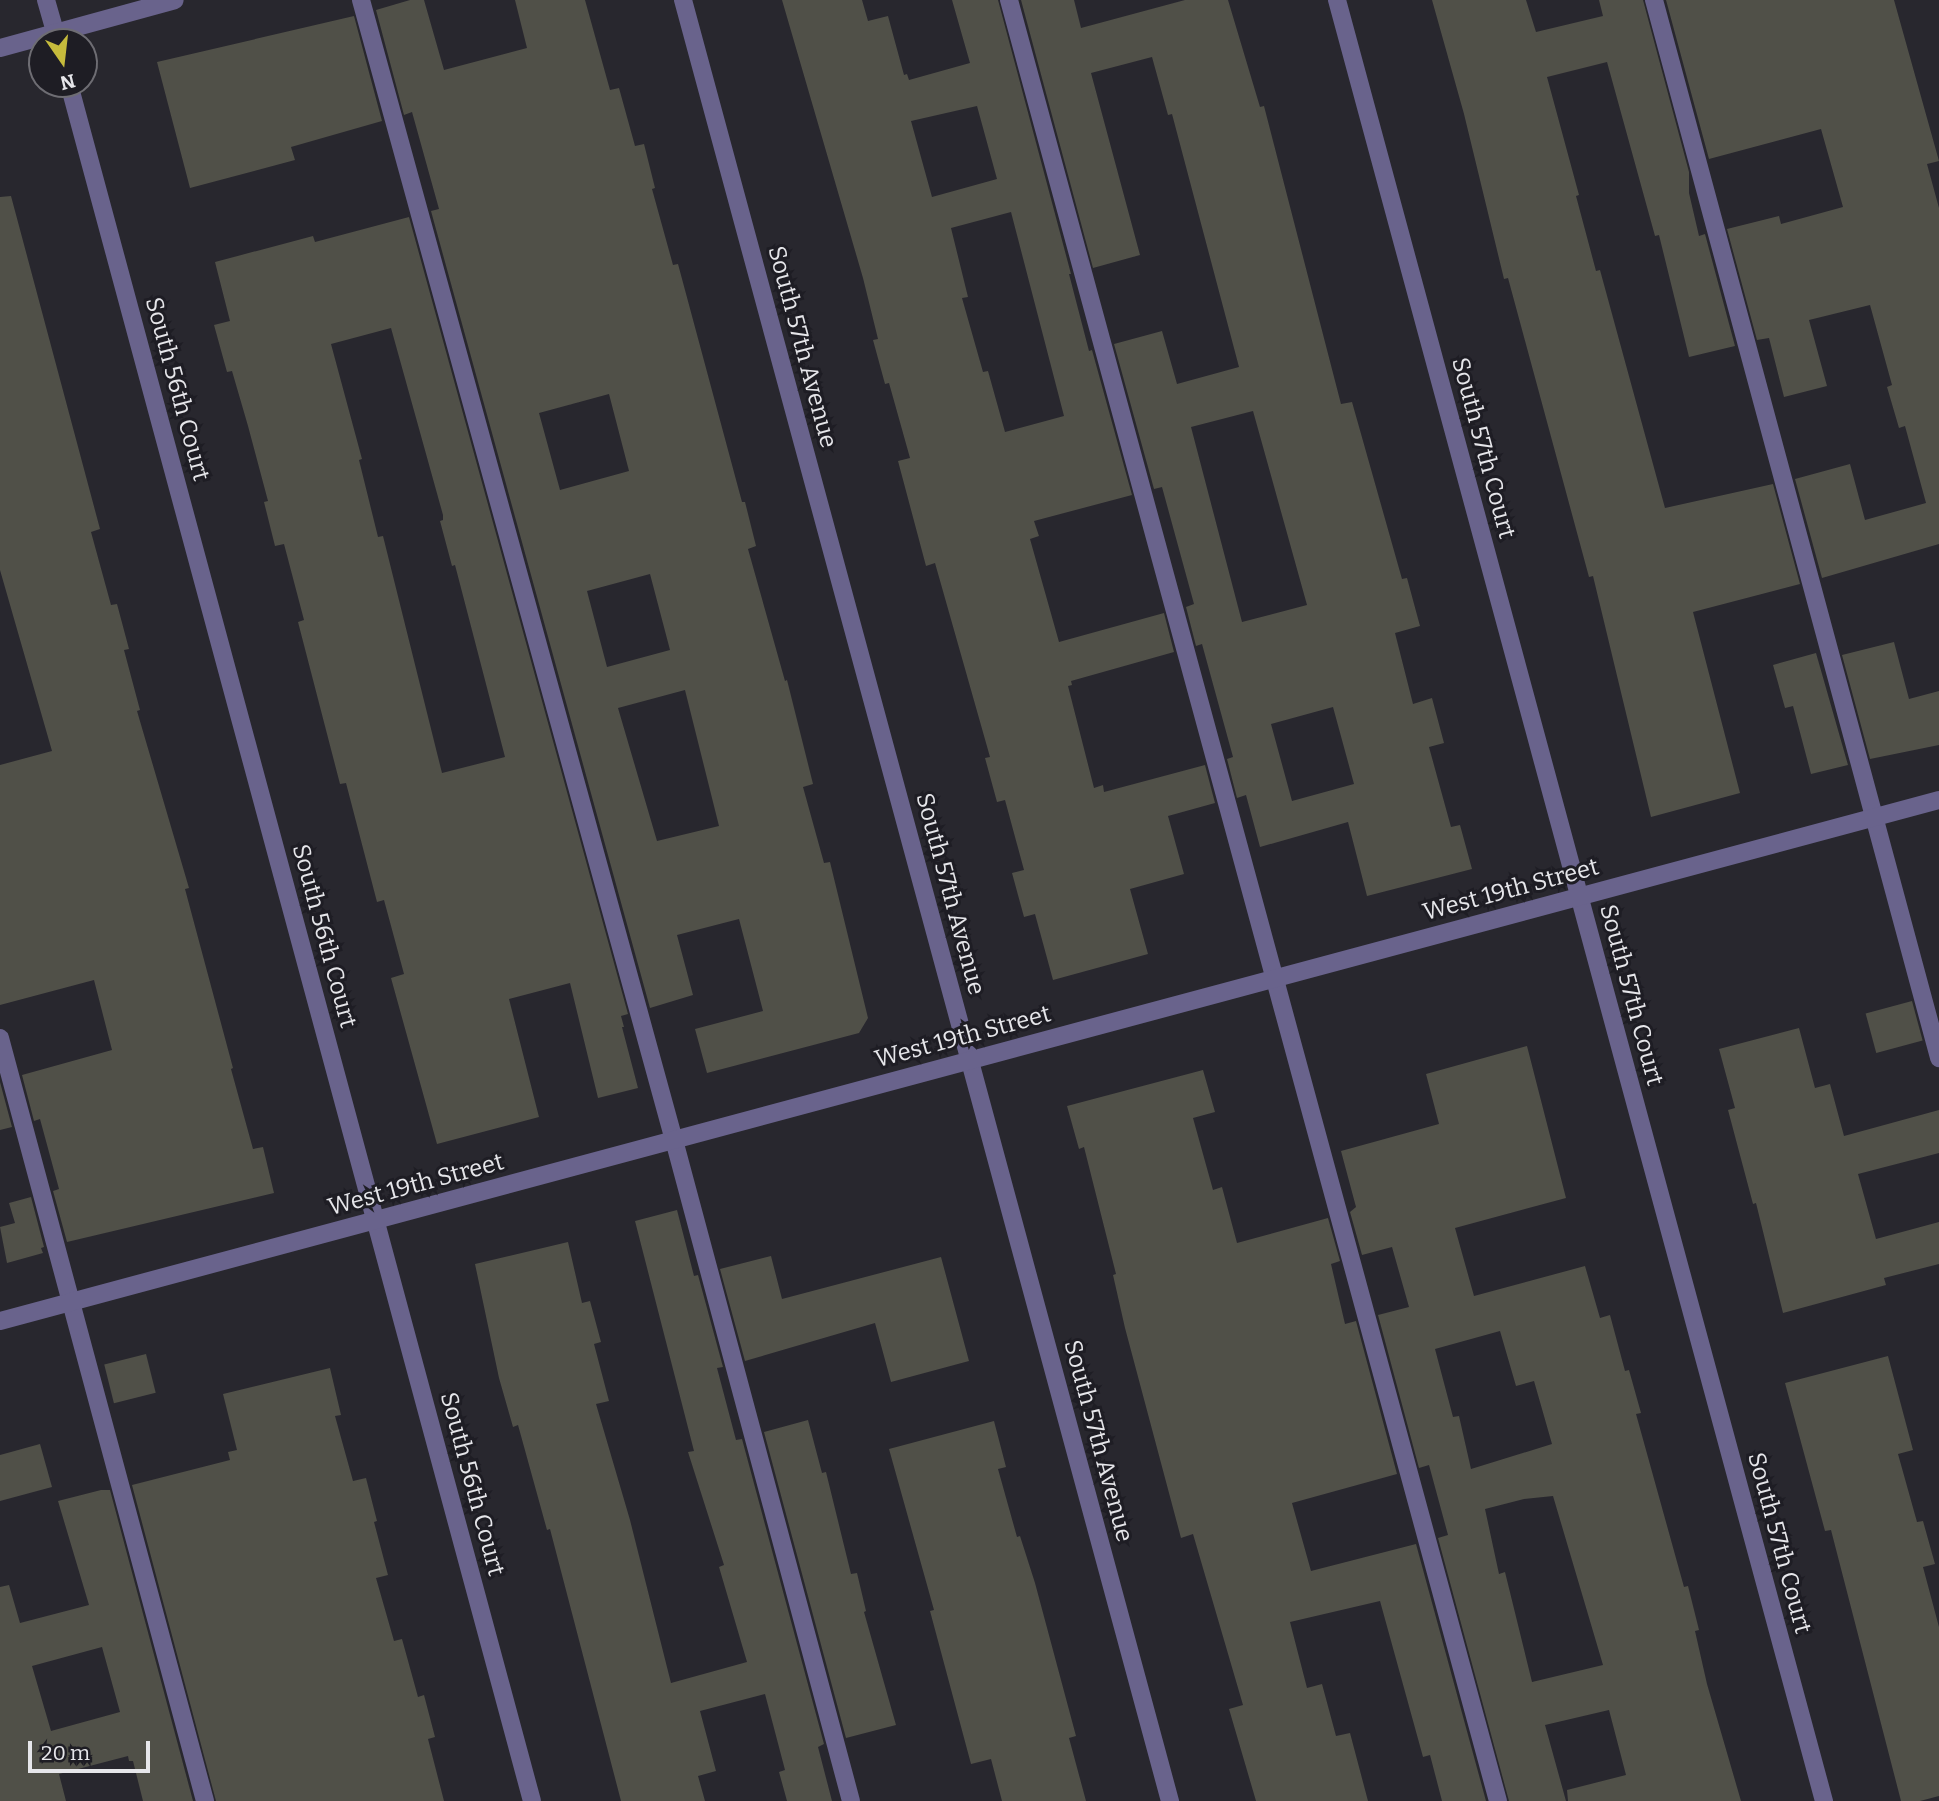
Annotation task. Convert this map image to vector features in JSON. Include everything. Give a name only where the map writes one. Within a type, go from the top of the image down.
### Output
[{"type":"street","points":[[46,0],[54,28]]},
{"type":"street","points":[[86,28],[175,0]]},
{"type":"street","points":[[361,0],[674,1140],[850,1801]]},
{"type":"street","name":"South 57th Avenue","points":[[683,0],[1170,1801]]},
{"type":"street","points":[[1010,0],[1498,1801]]},
{"type":"street","name":"South 57th Court","points":[[1336,0],[1824,1801]]},
{"type":"street","points":[[1654,0],[1939,1058]]},
{"type":"street","points":[[0,48],[28,43]]},
{"type":"street","name":"South 56th Court","points":[[73,98],[532,1801]]},
{"type":"street","name":"West 19th Street","points":[[0,1321],[1939,800]]},
{"type":"street","points":[[0,1038],[205,1801]]},
{"type":"building","points":[[410,0],[424,0],[444,70],[527,48],[515,0],[585,0],[610,90],[619,88],[635,146],[644,144],[655,188],[652,189],[673,265],[678,264],[742,502],[745,502],[756,546],[748,549],[785,681],[787,680],[813,784],[803,787],[824,863],[830,862],[868,1018],[859,1033],[707,1073],[695,1029],[763,1011],[739,919],[677,935],[693,995],[650,1008],[431,211],[439,209],[412,112],[404,115],[376,10]],"holes":[[[609,394],[629,471],[560,490],[539,413]],[[650,574],[670,650],[607,667],[587,591]],[[685,690],[719,826],[657,841],[618,708]]]},
{"type":"building","points":[[782,0],[862,0],[868,21],[888,16],[904,75],[907,74],[909,80],[970,63],[952,0],[998,0],[1089,351],[1092,350],[1132,495],[1034,521],[1039,536],[1030,539],[1059,642],[1164,613],[1174,652],[1071,681],[1072,685],[1068,686],[1094,788],[1103,785],[1104,792],[1205,765],[1215,803],[1168,816],[1184,874],[1130,889],[1148,954],[1053,980],[1035,914],[1024,917],[1012,873],[1024,870],[1005,800],[997,802],[985,758],[990,757],[935,563],[926,566],[898,461],[910,458],[889,383],[885,384],[873,340],[878,339],[863,278]],"holes":[[[977,106],[997,179],[932,197],[911,121]],[[1011,212],[1064,416],[1005,432],[988,371],[983,372],[962,298],[968,297],[951,228]]]},
{"type":"building","points":[[1021,0],[1074,0],[1081,28],[1185,0],[1228,0],[1260,107],[1264,106],[1341,404],[1352,402],[1402,579],[1407,578],[1420,626],[1395,633],[1413,704],[1432,698],[1444,743],[1429,747],[1451,827],[1460,825],[1472,869],[1367,896],[1348,822],[1260,847],[1246,795],[1237,798],[1227,759],[1233,757],[1202,644],[1196,646],[1186,607],[1194,604],[1162,487],[1154,489],[1114,344],[1162,331],[1177,384],[1239,367],[1172,114],[1168,115],[1152,57],[1091,73],[1140,255],[1093,268]],"holes":[[[1253,411],[1307,605],[1242,622],[1191,427]],[[1333,707],[1354,784],[1292,801],[1271,724]]]},
{"type":"building","points":[[1432,0],[1526,0],[1536,32],[1603,16],[1599,0],[1643,0],[1689,172],[1689,193],[1699,236],[1705,234],[1735,346],[1689,357],[1659,235],[1655,236],[1607,62],[1547,77],[1579,195],[1576,196],[1596,271],[1600,270],[1665,508],[1773,484],[1800,584],[1693,612],[1740,793],[1651,817],[1593,576],[1589,577],[1508,278],[1504,279],[1464,114]]},
{"type":"building","points":[[1666,0],[1894,0],[1939,161],[1927,164],[1939,208],[1939,544],[1822,578],[1795,479],[1850,464],[1865,520],[1926,503],[1905,426],[1899,428],[1887,387],[1892,385],[1870,305],[1809,320],[1827,386],[1784,397],[1769,338],[1757,340],[1727,229],[1779,216],[1781,224],[1843,207],[1821,129],[1709,159]]},
{"type":"building","points":[[354,16],[382,121],[291,147],[295,160],[190,188],[157,62]]},
{"type":"building","points":[[11,196],[100,529],[91,532],[111,605],[117,604],[129,649],[124,650],[140,710],[137,711],[189,888],[185,889],[233,1068],[231,1069],[253,1149],[263,1147],[274,1193],[67,1242],[53,1191],[59,1189],[40,1119],[34,1121],[22,1075],[112,1050],[94,980],[0,1005],[0,765],[52,751],[0,570],[0,197]]},
{"type":"building","points":[[409,217],[628,1014],[621,1016],[622,1027],[638,1088],[598,1098],[570,983],[509,999],[539,1117],[437,1144],[391,978],[404,974],[384,900],[377,902],[346,783],[340,784],[298,622],[304,620],[284,544],[275,546],[264,502],[268,501],[248,426],[232,371],[227,372],[214,325],[230,321],[215,262],[313,236],[315,242]],"holes":[[[391,328],[443,520],[440,521],[452,566],[455,565],[505,757],[442,773],[383,536],[378,537],[359,460],[362,459],[331,344]]]},
{"type":"building","points":[[1894,642],[1909,699],[1939,691],[1939,745],[1870,759],[1842,655]]},
{"type":"building","points":[[1816,653],[1848,765],[1811,774],[1793,706],[1785,708],[1773,665]]},
{"type":"building","points":[[1912,1001],[1923,1041],[1876,1053],[1866,1013]]},
{"type":"building","points":[[1799,1028],[1815,1088],[1830,1084],[1844,1136],[1939,1110],[1939,1153],[1858,1174],[1876,1239],[1939,1222],[1939,1264],[1884,1278],[1886,1285],[1783,1313],[1756,1203],[1753,1204],[1728,1110],[1735,1108],[1719,1049]]},
{"type":"building","points":[[1527,1046],[1566,1198],[1455,1228],[1474,1296],[1585,1266],[1600,1318],[1610,1315],[1625,1371],[1629,1370],[1641,1413],[1636,1414],[1684,1587],[1688,1586],[1699,1630],[1695,1631],[1707,1684],[1741,1801],[1568,1801],[1567,1790],[1626,1775],[1609,1710],[1545,1725],[1566,1801],[1509,1801],[1438,1538],[1448,1535],[1429,1465],[1419,1468],[1378,1315],[1409,1307],[1392,1247],[1362,1255],[1350,1212],[1356,1207],[1341,1151],[1439,1124],[1426,1074]],"holes":[[[1500,1331],[1516,1386],[1534,1381],[1552,1444],[1471,1469],[1459,1416],[1453,1417],[1435,1349]],[[1553,1496],[1603,1665],[1532,1682],[1505,1572],[1499,1574],[1485,1509],[1524,1499]]]},
{"type":"building","points":[[1203,1070],[1215,1112],[1193,1118],[1213,1190],[1222,1187],[1237,1243],[1328,1218],[1340,1261],[1331,1264],[1345,1324],[1356,1321],[1397,1474],[1292,1503],[1311,1571],[1416,1544],[1486,1801],[1442,1801],[1430,1755],[1423,1757],[1380,1601],[1290,1622],[1307,1688],[1322,1684],[1336,1736],[1350,1733],[1368,1801],[1256,1801],[1229,1709],[1243,1705],[1193,1534],[1181,1538],[1125,1328],[1113,1275],[1116,1274],[1084,1147],[1079,1149],[1067,1106]]},
{"type":"building","points":[[0,1082],[12,1127],[0,1130]]},
{"type":"building","points":[[31,1197],[44,1247],[41,1248],[43,1253],[7,1263],[0,1227],[15,1223],[9,1203]]},
{"type":"building","points":[[677,1210],[694,1276],[698,1275],[723,1367],[717,1368],[736,1440],[742,1439],[824,1744],[818,1747],[832,1801],[787,1801],[779,1772],[785,1770],[765,1694],[700,1711],[716,1771],[698,1776],[705,1801],[621,1801],[550,1529],[547,1530],[518,1425],[513,1427],[499,1378],[475,1264],[568,1242],[582,1303],[590,1301],[601,1342],[594,1344],[609,1401],[596,1404],[630,1520],[671,1683],[747,1662],[719,1567],[724,1565],[688,1452],[694,1451],[635,1221]]},
{"type":"building","points":[[771,1256],[782,1299],[941,1257],[969,1361],[891,1382],[875,1323],[745,1361],[720,1269]]},
{"type":"building","points":[[146,1354],[156,1393],[114,1403],[104,1364]]},
{"type":"building","points":[[1888,1356],[1913,1450],[1898,1454],[1917,1522],[1923,1521],[1935,1564],[1923,1567],[1939,1627],[1939,1796],[1920,1801],[1901,1801],[1831,1530],[1825,1531],[1785,1383]]},
{"type":"building","points":[[330,1368],[341,1415],[335,1416],[353,1481],[366,1478],[377,1521],[374,1522],[388,1575],[376,1578],[394,1641],[402,1639],[418,1697],[424,1695],[435,1737],[428,1739],[444,1801],[216,1801],[132,1485],[230,1460],[228,1452],[237,1450],[223,1394]]},
{"type":"building","points":[[808,1420],[822,1473],[826,1472],[851,1574],[857,1573],[866,1611],[864,1612],[896,1725],[846,1738],[764,1432]]},
{"type":"building","points":[[994,1421],[1006,1467],[998,1469],[1017,1537],[1020,1536],[1035,1583],[1076,1736],[1069,1738],[1086,1801],[1002,1801],[991,1759],[971,1764],[930,1611],[934,1610],[889,1449]]},
{"type":"building","points":[[40,1444],[52,1487],[0,1501],[0,1455]]},
{"type":"building","points":[[110,1490],[193,1801],[143,1801],[133,1761],[129,1761],[128,1756],[59,1774],[66,1801],[0,1801],[0,1587],[9,1585],[20,1623],[89,1605],[58,1501]],"holes":[[[102,1647],[120,1712],[51,1731],[32,1666]]]}]
